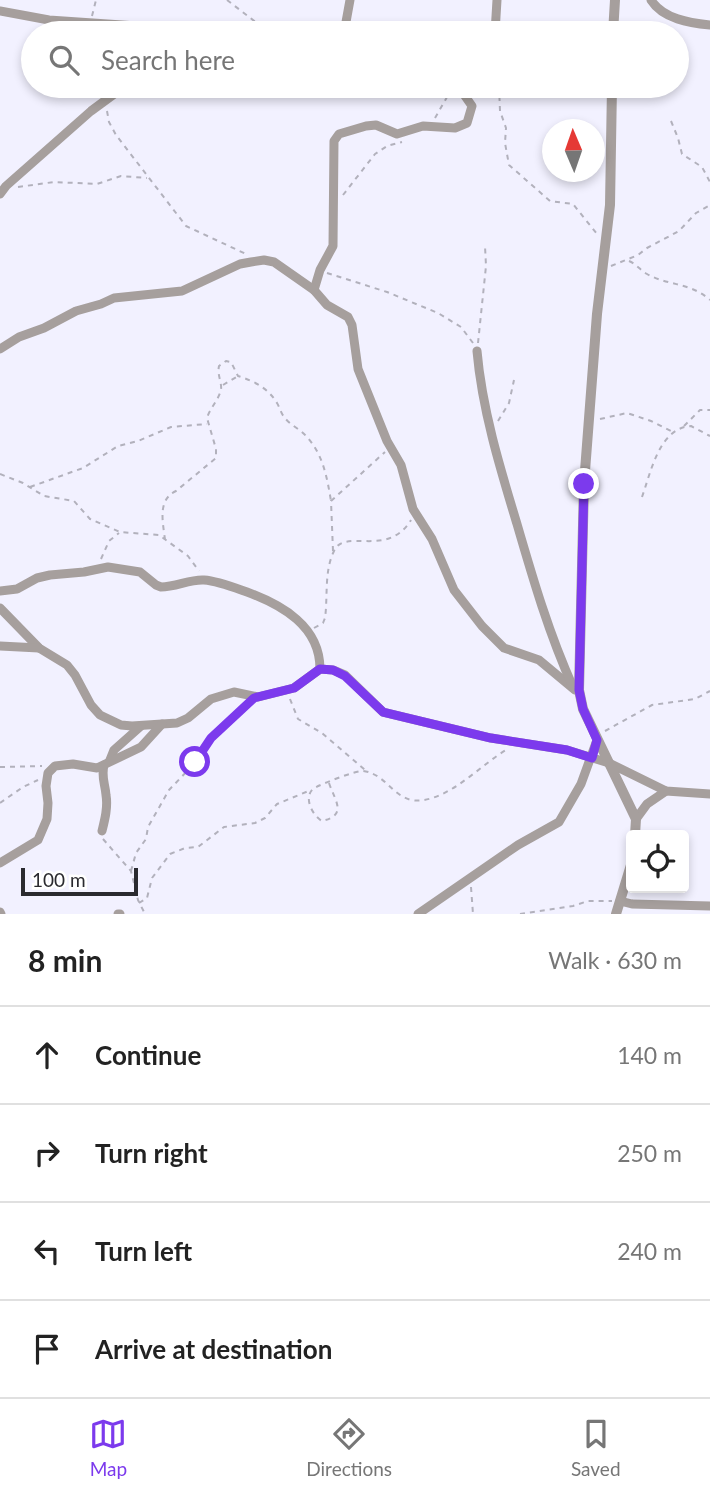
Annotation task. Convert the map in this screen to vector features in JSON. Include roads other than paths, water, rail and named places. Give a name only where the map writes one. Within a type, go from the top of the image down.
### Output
[{"type":"street","points":[[346,21],[350,0]]},
{"type":"street","points":[[496,21],[497,0]]},
{"type":"street","points":[[614,21],[615,0]]},
{"type":"street","points":[[651,0],[663,12],[685,21]]},
{"type":"street","points":[[0,11],[63,21]]},
{"type":"street","points":[[689,21],[710,24]]},
{"type":"street","points":[[0,194],[109,98]]},
{"type":"street","points":[[314,290],[332,246],[334,141],[339,134],[376,125],[397,134],[423,126],[455,128],[467,123],[472,106],[465,98]]},
{"type":"street","points":[[578,695],[588,418],[606,245],[611,177],[612,98]]},
{"type":"street","points":[[0,349],[19,337],[114,298],[182,291],[240,264],[264,260],[278,264],[314,290],[327,305],[348,317],[352,325],[358,369],[401,466],[413,509],[436,546],[454,590],[482,626],[504,648],[539,660],[578,695]]},
{"type":"street","points":[[477,351],[480,380],[503,477],[539,600],[596,738],[636,819],[635,830]]},
{"type":"street","points":[[0,591],[17,589],[37,578],[50,575],[110,567],[140,572],[161,587],[206,580],[231,586],[275,604],[309,630],[319,653],[320,669]]},
{"type":"street","points":[[0,608],[39,648],[67,666],[100,715],[121,725],[177,723],[188,718],[211,699],[224,694],[242,692],[254,698],[294,688],[320,669],[333,670],[345,676],[383,712],[491,738],[567,750],[609,763],[666,791],[710,794]]},
{"type":"street","points":[[0,646],[39,648]]},
{"type":"street","points":[[0,863],[38,840],[43,830],[48,803],[46,786],[51,770],[63,764],[97,768],[124,757],[141,747],[162,724]]},
{"type":"street","points":[[102,831],[107,796],[102,779],[107,763],[114,750],[141,726]]},
{"type":"street","points":[[418,914],[519,845],[559,822],[574,800],[592,758],[596,738]]},
{"type":"street","points":[[636,819],[648,804],[666,791]]},
{"type":"street","points":[[616,914],[626,881]]},
{"type":"street","points":[[620,901],[632,904],[710,906]]}]
